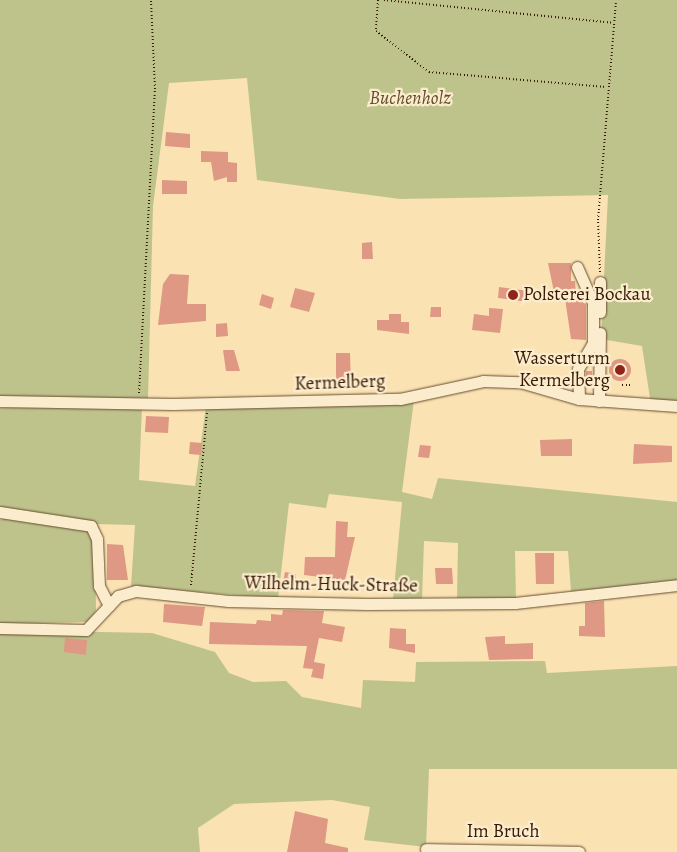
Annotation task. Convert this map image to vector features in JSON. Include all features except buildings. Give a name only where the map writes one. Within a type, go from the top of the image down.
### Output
[{"type":"street","points":[[577,267],[593,302],[593,342],[578,369],[579,399]]},
{"type":"street","points":[[599,401],[600,282]]},
{"type":"street","name":"Kermelberg","points":[[0,401],[208,403],[400,399],[483,381],[520,382],[579,399],[677,406]]},
{"type":"street","points":[[0,512],[91,526],[98,538],[98,586],[109,606]]},
{"type":"street","name":"Wilhelm-Huck-Straße","points":[[0,628],[86,630],[118,596],[136,591],[190,597],[367,604],[515,603],[677,585]]},
{"type":"street","name":"Im Bruch","points":[[426,849],[579,852]]},
{"type":"path","points":[[138,403],[155,89],[151,0]]},
{"type":"path","points":[[378,0],[376,30],[429,72],[606,86]]},
{"type":"path","points":[[384,0],[614,23]]},
{"type":"path","points":[[600,282],[598,220],[606,86],[616,0]]},
{"type":"path","points":[[622,384],[632,385]]},
{"type":"path","points":[[190,597],[208,403]]},
{"type":"green space","name":"Buchenholz","points":[[0,0],[677,0],[677,405],[651,405],[642,346],[601,339],[608,195],[400,199],[257,180],[247,78],[169,83],[153,206],[148,399],[0,398]]},
{"type":"green space","points":[[414,400],[402,492],[432,499],[438,478],[677,502],[677,582],[571,591],[568,551],[515,551],[516,599],[457,600],[458,543],[424,541],[422,600],[393,600],[402,502],[329,494],[326,508],[289,503],[278,599],[131,586],[135,525],[93,524],[0,507],[0,408],[142,406],[139,480],[195,486],[206,406]]},
{"type":"green space","points":[[10,516],[83,525],[95,538],[96,610],[89,622],[0,624],[0,520]]},
{"type":"green space","points":[[0,630],[152,633],[215,652],[229,673],[253,682],[286,681],[302,697],[361,708],[363,680],[415,682],[416,662],[545,661],[547,673],[677,666],[677,769],[429,769],[426,847],[364,840],[370,807],[332,800],[234,804],[198,828],[200,852],[0,852]]},
{"type":"place","name":"Polsterei Bockau","points":[[513,295]]},
{"type":"place","name":"Wasserturm Kermelberg","points":[[620,370]]}]
